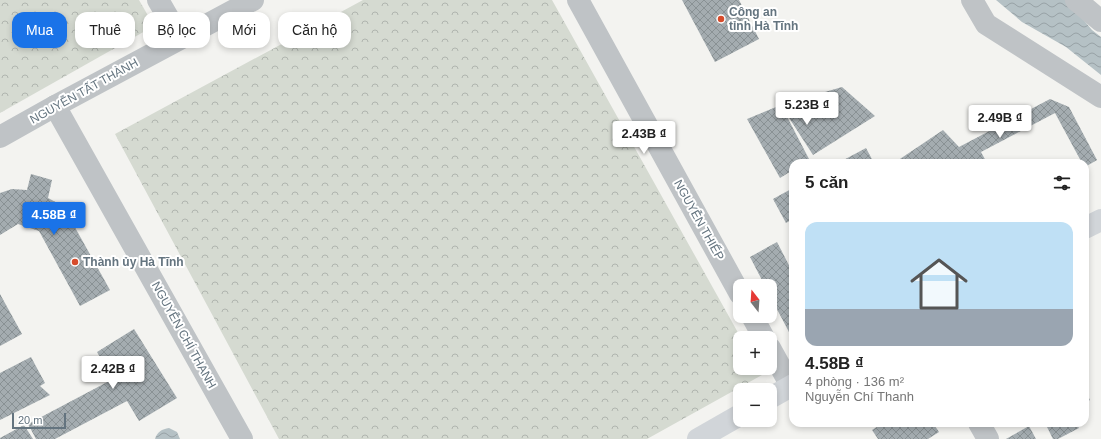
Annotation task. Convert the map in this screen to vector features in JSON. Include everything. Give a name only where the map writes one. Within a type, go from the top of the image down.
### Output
[{"type":"main road","points":[[1089,226],[1101,220]]},
{"type":"main road","points":[[777,394],[789,387]]},
{"type":"main road","points":[[698,439],[733,419]]},
{"type":"street","points":[[158,0],[165,12]]},
{"type":"street","name":"NGUYỄN TẤT THÀNH","points":[[210,22],[253,0]]},
{"type":"street","name":"NGUYỄN THIẾP","points":[[578,0],[733,281]]},
{"type":"street","points":[[972,0],[986,24],[1101,97]]},
{"type":"street","points":[[1076,0],[1101,21]]},
{"type":"street","name":"NGUYỄN TẤT THÀNH","points":[[0,137],[162,48]]},
{"type":"street","name":"NGUYỄN CHÍ THANH","points":[[55,106],[242,439]]},
{"type":"street","points":[[777,360],[789,380]]},
{"type":"street","points":[[981,427],[988,439]]},
{"type":"green space","points":[[0,0],[139,0],[146,12],[143,12],[143,32],[135,37],[135,12],[75,12],[75,48],[115,48],[0,113]]},
{"type":"green space","points":[[363,0],[552,0],[737,331],[733,331],[733,375],[762,375],[748,383],[733,383],[733,391],[647,439],[279,439],[115,134],[278,46],[278,48],[351,48],[351,12],[341,12]]},
{"type":"water","points":[[996,0],[1067,0],[1092,30],[1101,37],[1101,75],[1066,47],[1022,22]]},
{"type":"water","points":[[169,428],[177,432],[180,439],[155,439],[160,431]]},
{"type":"building","name":"Công an tỉnh Hà Tĩnh","points":[[682,0],[739,0],[759,39],[715,62]]},
{"type":"building","points":[[842,87],[875,116],[813,155],[782,107],[809,159],[789,159],[789,172],[780,178],[747,119],[781,105]]},
{"type":"building","points":[[1050,99],[1069,107],[1097,160],[1089,165],[1089,159],[1080,159],[1055,113],[981,152],[985,159],[900,159],[943,130],[959,147]]},
{"type":"building","points":[[866,148],[872,159],[845,159]]},
{"type":"building","name":"Thành ủy Hà Tĩnh","points":[[31,174],[52,180],[48,198],[63,206],[110,290],[80,306],[39,231],[18,224],[0,235],[0,193],[12,189],[27,190]]},
{"type":"building","points":[[789,190],[789,221],[786,223],[773,199]]},
{"type":"building","points":[[777,242],[789,265],[789,332],[777,309],[777,279],[761,279],[750,257]]},
{"type":"building","points":[[0,294],[22,334],[0,346]]},
{"type":"building","points":[[134,329],[177,398],[139,421],[127,401],[55,439],[36,439],[28,424],[113,379],[97,352]]},
{"type":"building","points":[[31,357],[45,383],[40,386],[50,395],[0,420],[0,373]]},
{"type":"building","points":[[24,425],[33,439],[0,439],[0,438]]},
{"type":"building","points":[[877,427],[936,427],[939,432],[928,439],[878,439],[872,430]]},
{"type":"building","points":[[1030,427],[1036,439],[1006,439]]},
{"type":"building","points":[[1047,427],[1079,428],[1058,439],[1053,439]]},
{"type":"place","name":"Công an tỉnh Hà Tĩnh","points":[[721,19]]},
{"type":"place","name":"Thành ủy Hà Tĩnh","points":[[75,262]]}]
